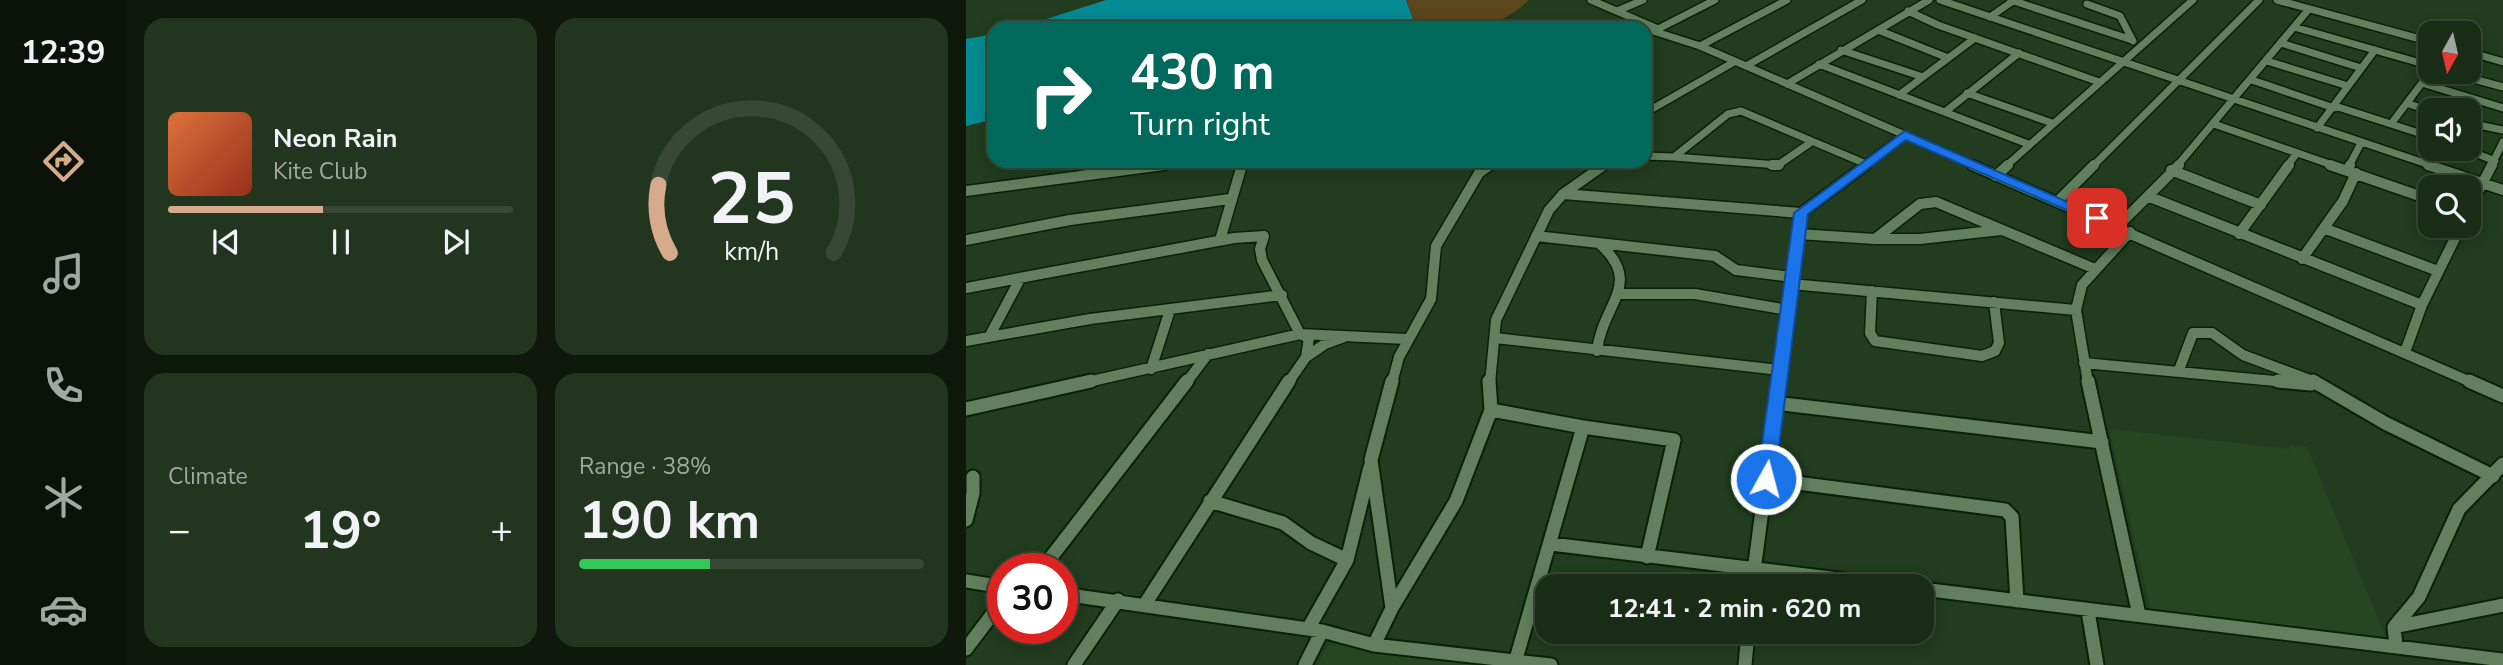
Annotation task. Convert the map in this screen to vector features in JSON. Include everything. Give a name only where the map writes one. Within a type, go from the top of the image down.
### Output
[{"type":"street","points":[[1591,0],[1634,21]]},
{"type":"street","points":[[1617,11],[1643,0]]},
{"type":"street","points":[[1652,31],[1715,0]]},
{"type":"street","points":[[1700,47],[1787,0]]},
{"type":"street","points":[[1746,66],[1862,0]]},
{"type":"street","points":[[1787,84],[1929,0]]},
{"type":"street","points":[[1940,0],[2503,190]]},
{"type":"street","points":[[1996,176],[2028,144],[2193,0]]},
{"type":"street","points":[[2058,201],[2259,0]]},
{"type":"street","points":[[2277,0],[2418,38]]},
{"type":"street","points":[[1990,16],[2017,1],[2082,8],[2120,16],[2132,40]]},
{"type":"street","points":[[2082,8],[2141,47]]},
{"type":"street","points":[[2117,227],[2150,197],[2171,170],[2236,100],[2309,9]]},
{"type":"street","points":[[1908,11],[2099,82]]},
{"type":"street","points":[[2294,27],[2418,62]]},
{"type":"street","points":[[1878,30],[1948,58]]},
{"type":"street","points":[[1652,31],[1746,66],[2503,396]]},
{"type":"street","points":[[1899,94],[1975,38]]},
{"type":"street","points":[[2281,43],[2361,68]]},
{"type":"street","points":[[1841,50],[1923,77]]},
{"type":"street","points":[[2317,128],[2375,50]]},
{"type":"street","points":[[1945,113],[2019,54]]},
{"type":"street","points":[[2482,56],[2503,62]]},
{"type":"street","points":[[2267,61],[2348,86]]},
{"type":"street","points":[[1652,109],[1734,62]]},
{"type":"street","points":[[1819,64],[2028,144]]},
{"type":"street","points":[[2252,80],[2418,133]]},
{"type":"street","points":[[2482,81],[2503,87]]},
{"type":"street","points":[[2391,124],[2421,84]]},
{"type":"street","points":[[2425,84],[2503,108]]},
{"type":"street","points":[[1967,93],[2052,123]]},
{"type":"street","points":[[2407,103],[2418,107]]},
{"type":"street","points":[[1674,157],[1728,114],[1737,111],[1866,164]]},
{"type":"street","points":[[2214,124],[2418,195]]},
{"type":"street","points":[[2481,125],[2503,130]]},
{"type":"street","points":[[1563,194],[1801,213],[1905,135]]},
{"type":"street","points":[[2481,189],[2503,142]]},
{"type":"street","points":[[1652,156],[1778,165],[1810,143]]},
{"type":"street","points":[[2302,259],[2326,229],[2352,172],[2353,155],[2361,144]]},
{"type":"street","points":[[2239,234],[2297,153]]},
{"type":"street","points":[[2481,155],[2495,161]]},
{"type":"street","points":[[966,191],[1138,168]]},
{"type":"street","points":[[1220,240],[1240,168]]},
{"type":"street","points":[[1305,665],[1315,630],[1348,560],[1393,376],[1407,339],[1431,299],[1436,246],[1445,226],[1479,173],[1485,168]]},
{"type":"street","points":[[1374,645],[1392,608],[1456,501],[1491,410],[1489,372],[1496,338],[1496,320],[1549,210],[1563,194],[1599,168]]},
{"type":"street","points":[[2171,170],[2261,205]]},
{"type":"street","points":[[2150,197],[2422,305]]},
{"type":"street","points":[[966,240],[1070,220],[1230,199]]},
{"type":"street","points":[[1875,239],[1926,202],[1956,208],[2095,269]]},
{"type":"street","points":[[1753,574],[1801,213]]},
{"type":"street","points":[[2326,229],[2438,271]]},
{"type":"street","points":[[1798,234],[1920,239],[2001,230]]},
{"type":"street","points":[[2130,233],[2082,285],[2076,310],[2084,363],[2140,615]]},
{"type":"street","points":[[966,288],[1220,240],[1264,236],[1260,255],[1300,334],[1309,338],[1306,357]]},
{"type":"street","points":[[1536,236],[1715,256],[1736,270],[1791,280],[2076,310]]},
{"type":"street","points":[[2404,352],[2422,305],[2454,238]]},
{"type":"street","points":[[1597,351],[1599,328],[1617,294],[1622,275],[1619,264],[1600,244]]},
{"type":"street","points":[[989,337],[1020,279]]},
{"type":"street","points":[[1872,290],[1870,333],[1875,341],[1982,356],[1996,351],[1998,343],[1994,302]]},
{"type":"street","points":[[1617,294],[1694,294],[1740,301],[1766,310],[1788,310]]},
{"type":"street","points":[[966,341],[1282,295]]},
{"type":"street","points":[[1151,369],[1170,310]]},
{"type":"street","points":[[2179,370],[2193,333],[2212,333],[2243,355],[2324,385],[2385,424],[2493,476]]},
{"type":"street","points":[[966,408],[1300,334],[1407,339]]},
{"type":"street","points":[[1145,604],[1306,357],[1325,344],[1350,335]]},
{"type":"street","points":[[1496,338],[1780,370]]},
{"type":"street","points":[[1054,553],[1208,355]]},
{"type":"street","points":[[2084,363],[2324,385]]},
{"type":"street","points":[[1775,403],[2102,442]]},
{"type":"street","points":[[1491,410],[1674,440],[1647,556]]},
{"type":"street","points":[[1517,659],[1583,427]]},
{"type":"street","points":[[1371,460],[1392,608]]},
{"type":"street","points":[[2396,645],[2394,627],[2419,597],[2459,509],[2503,464]]},
{"type":"street","points":[[966,520],[973,493],[973,477]]},
{"type":"street","points":[[1766,479],[1991,506],[2005,510],[2012,517],[2017,601]]},
{"type":"street","points":[[1210,501],[1283,523],[1311,543],[1348,560]]},
{"type":"street","points":[[1551,544],[1795,574]]},
{"type":"street","points":[[966,581],[987,584]]},
{"type":"street","points":[[1934,591],[2503,660]]},
{"type":"street","points":[[1078,596],[1315,630],[1374,645],[1517,659],[1550,665]]},
{"type":"street","points":[[1074,665],[1118,600]]},
{"type":"street","points":[[2394,627],[2503,605]]},
{"type":"street","points":[[2088,611],[2097,665]]},
{"type":"street","points":[[966,649],[987,621]]},
{"type":"street","points":[[1745,665],[1747,644]]},
{"type":"shaded area","points":[[1406,0],[1529,0],[1498,21],[1414,21]]},
{"type":"shaded area","points":[[2109,429],[2290,449],[2290,445],[2307,447],[2388,642],[2151,612]]},
{"type":"shaded area","points":[[1331,640],[1512,665],[1317,665]]},
{"type":"water","points":[[1106,0],[1406,0],[1414,21],[1040,21]]},
{"type":"water","points":[[987,35],[987,121],[966,126],[966,39]]},
{"type":"route","points":[[1766,479],[1801,213],[1821,197],[1905,135],[2097,218]]}]
